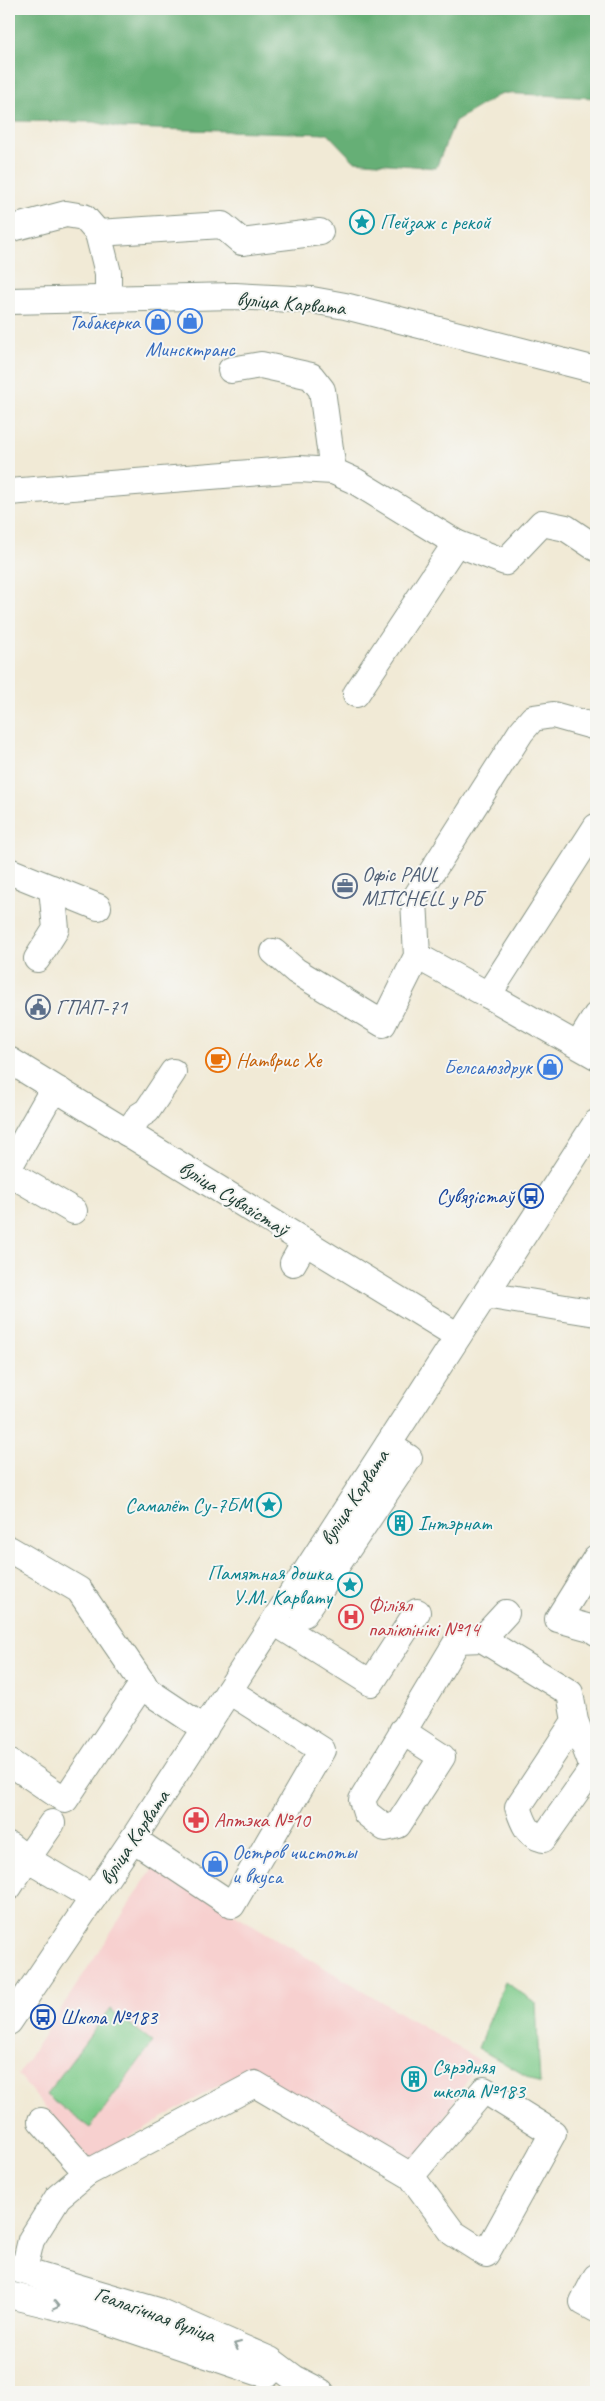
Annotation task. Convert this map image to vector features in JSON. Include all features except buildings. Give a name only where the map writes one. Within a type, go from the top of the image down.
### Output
[{"type":"street","points":[[9,229],[66,214],[84,217],[98,233],[108,273],[108,300]]},
{"type":"street","points":[[98,233],[222,225],[242,242],[320,232]]},
{"type":"street","name":"вуліца Карвата","points":[[9,301],[235,296],[312,300],[367,311],[596,370]]},
{"type":"street","points":[[231,370],[261,365],[311,376],[322,390],[333,471]]},
{"type":"street","points":[[9,492],[299,469],[333,471],[355,481],[456,542],[505,562],[542,523],[566,528],[596,548]]},
{"type":"street","points":[[356,694],[456,542]]},
{"type":"street","points":[[274,952],[296,971],[383,1024],[416,956],[414,900],[521,732],[533,718],[553,715],[596,727]]},
{"type":"street","points":[[488,995],[596,827]]},
{"type":"street","points":[[9,871],[98,907]]},
{"type":"street","points":[[37,960],[56,929],[52,888]]},
{"type":"street","points":[[416,956],[587,1051],[596,1016]]},
{"type":"street","name":"вуліца Сувязістаў","points":[[9,1060],[127,1133],[299,1253],[458,1336]]},
{"type":"street","points":[[127,1133],[139,1116],[148,1110],[173,1072]]},
{"type":"street","points":[[9,1166],[47,1100],[60,1091]]},
{"type":"street","name":"вуліца Карвата","points":[[9,2021],[133,1839],[596,1123]]},
{"type":"street","points":[[9,1174],[74,1211]]},
{"type":"street","points":[[485,1295],[596,1313]]},
{"type":"street","points":[[304,1614],[409,1458],[388,1445]]},
{"type":"street","points":[[9,1549],[79,1590],[148,1690],[204,1729]]},
{"type":"street","points":[[596,1558],[558,1619],[594,1629],[596,1632]]},
{"type":"street","points":[[274,1622],[371,1683],[417,1612]]},
{"type":"street","points":[[482,1639],[506,1613]]},
{"type":"street","points":[[402,1731],[458,1640],[482,1639],[570,1693],[575,1721]]},
{"type":"street","points":[[9,1762],[65,1800],[143,1683]]},
{"type":"street","points":[[133,1839],[232,1905],[322,1750],[229,1692]]},
{"type":"street","points":[[9,1887],[18,1852],[52,1823]]},
{"type":"street","points":[[18,1852],[93,1898]]},
{"type":"street","points":[[16,2268],[58,2197],[87,2173],[255,2084],[411,2176],[453,2233],[486,2254],[553,2133],[484,2090],[411,2176]]},
{"type":"street","points":[[41,2121],[87,2173]]},
{"type":"street","name":"Геалагічная вуліца","points":[[16,2268],[158,2311],[270,2360],[294,2378],[321,2392]]},
{"type":"street","points":[[596,2277],[583,2302],[596,2309]]},
{"type":"street","name":"Геалагічная вуліца","points":[[9,2295],[83,2313],[257,2372],[294,2378]]},
{"type":"shaded area","points":[[154,1866],[479,2060],[414,2168],[247,2069],[90,2160],[18,2075]]},
{"type":"green space","points":[[9,9],[596,9],[596,98],[502,93],[455,121],[436,168],[354,161],[328,134],[121,128],[94,122],[9,121]]},
{"type":"green space","points":[[505,1982],[536,2003],[540,2084],[478,2048]]},
{"type":"green space","points":[[110,2009],[153,2042],[90,2128],[46,2095]]},
{"type":"place","name":"Пейзаж с рекой","points":[[362,222]]},
{"type":"place","name":"Минсктранс","points":[[190,321]]},
{"type":"place","name":"Табакерка","points":[[158,322]]},
{"type":"place","name":"Офіс PAUL MITCHELL у РБ","points":[[345,886]]},
{"type":"place","name":"ГПАП-71","points":[[38,1007]]},
{"type":"place","name":"Натврис Хе","points":[[218,1060]]},
{"type":"place","name":"Белсаюздрук","points":[[550,1067]]},
{"type":"place","name":"Сувязістаў","points":[[531,1196]]},
{"type":"place","name":"Самалёт Су-7БМ","points":[[269,1505]]},
{"type":"place","name":"Інтэрнат","points":[[400,1523]]},
{"type":"place","name":"Памятная дошка У.М. Карвату","points":[[350,1585]]},
{"type":"place","name":"Філіял паліклінікі №14","points":[[351,1617]]},
{"type":"place","name":"Аптэка №10","points":[[196,1820]]},
{"type":"place","name":"Остров чистоты и вкуса","points":[[215,1864]]},
{"type":"place","name":"Школа №183","points":[[43,2017]]},
{"type":"place","name":"Сярэдняя школа №183","points":[[414,2079]]}]
